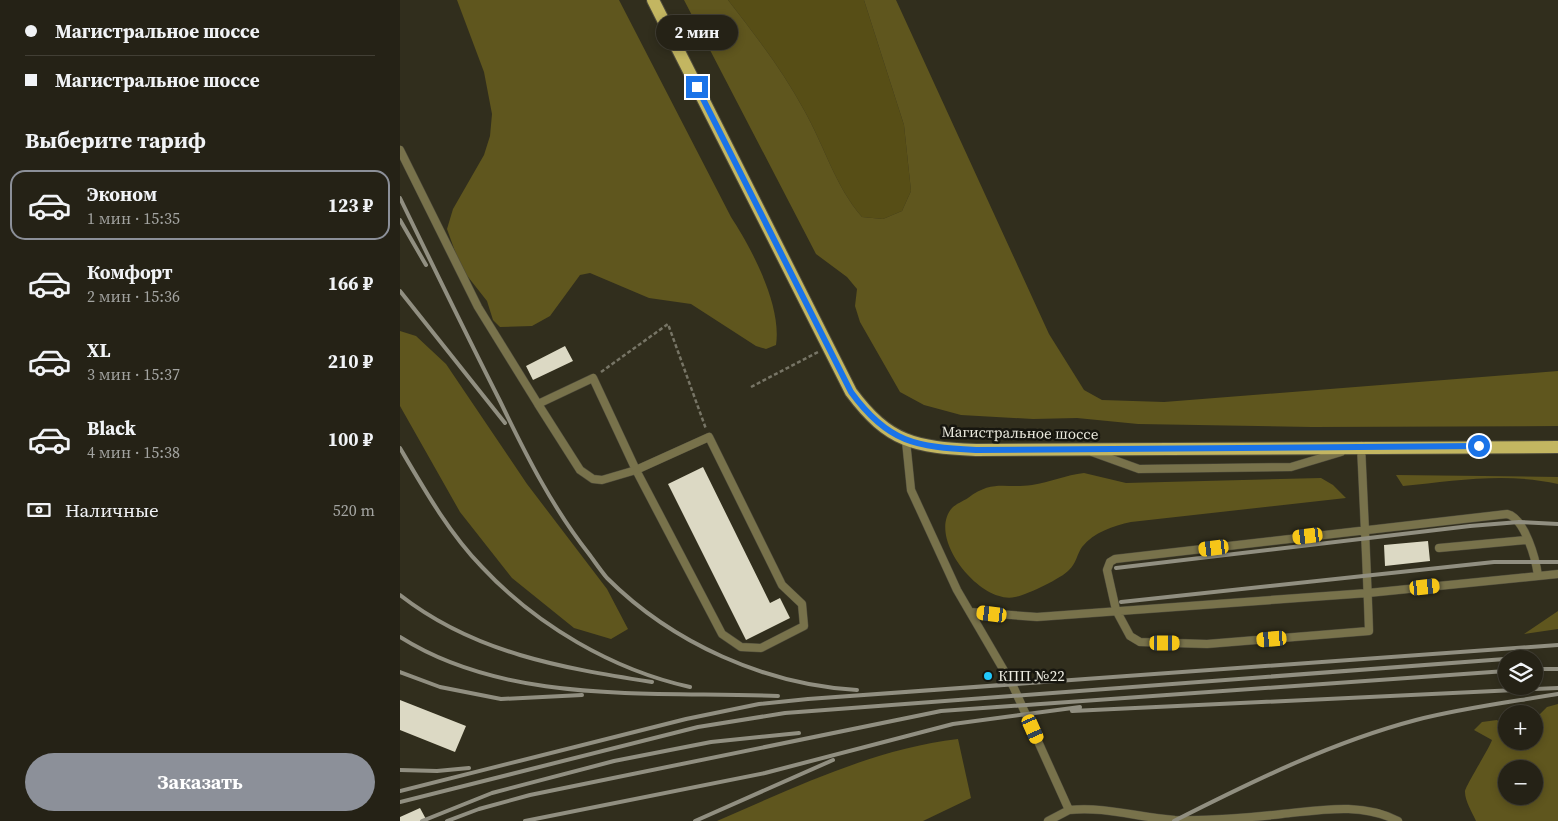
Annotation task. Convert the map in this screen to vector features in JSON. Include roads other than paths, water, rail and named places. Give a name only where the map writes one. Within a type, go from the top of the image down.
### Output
[{"type":"main road","name":"Магистральное шоссе","points":[[654,0],[851,392],[867,414],[906,442],[935,448],[1088,451],[1361,446],[1558,446]]},
{"type":"lane","points":[[400,150],[478,307],[538,404],[580,470],[587,476],[602,480],[636,470],[709,437],[782,584],[802,604],[804,626],[761,648],[741,646],[722,634],[636,470],[593,378],[538,404]]},
{"type":"lane","points":[[906,442],[911,490],[957,590],[1013,686],[1069,810]]},
{"type":"lane","points":[[1088,451],[1139,468],[1291,467],[1361,446],[1364,529],[1368,593],[1369,631],[1208,644],[1140,642],[1130,636],[1116,610],[1107,570],[1110,562],[1115,560],[1364,529],[1507,514],[1517,518],[1536,562],[1538,576]]},
{"type":"lane","points":[[1439,548],[1527,540]]},
{"type":"lane","points":[[970,612],[1037,616],[1368,593],[1558,574]]},
{"type":"lane","points":[[1048,821],[1069,810],[1096,809],[1176,820],[1255,819],[1357,809],[1388,816],[1398,821]]},
{"type":"railway","points":[[400,198],[540,480],[563,518],[607,578],[661,622],[691,641],[722,656],[755,670],[789,680],[857,690]]},
{"type":"railway","points":[[400,220],[426,265]]},
{"type":"railway","points":[[400,291],[505,423]]},
{"type":"railway","points":[[400,448],[438,510],[470,554],[503,588],[526,608],[551,626],[605,657],[661,679],[690,687]]},
{"type":"railway","points":[[1116,568],[1470,526],[1519,522],[1558,524]]},
{"type":"railway","points":[[1121,602],[1494,562],[1558,562]]},
{"type":"railway","points":[[400,595],[428,615],[458,631],[520,655],[585,671],[652,682]]},
{"type":"railway","points":[[400,637],[442,659],[488,675],[535,685],[633,693],[778,696]]},
{"type":"railway","points":[[400,791],[686,719],[759,704],[1558,645]]},
{"type":"railway","points":[[400,802],[698,727],[785,713],[1498,660]]},
{"type":"railway","points":[[1543,669],[1558,669]]},
{"type":"railway","points":[[400,672],[440,687],[501,699],[582,695]]},
{"type":"railway","points":[[447,821],[479,809],[530,795],[941,711],[1498,672]]},
{"type":"railway","points":[[1072,711],[1558,688]]},
{"type":"railway","points":[[1174,821],[1292,764],[1385,729],[1451,712],[1558,694]]},
{"type":"railway","points":[[525,821],[765,773],[953,724],[1080,707]]},
{"type":"railway","points":[[422,821],[492,793],[614,761],[711,742],[799,733]]},
{"type":"railway","points":[[695,821],[833,760]]},
{"type":"railway","points":[[400,770],[437,771],[469,768]]},
{"type":"place","name":"КПП №22","points":[[988,676]]}]
